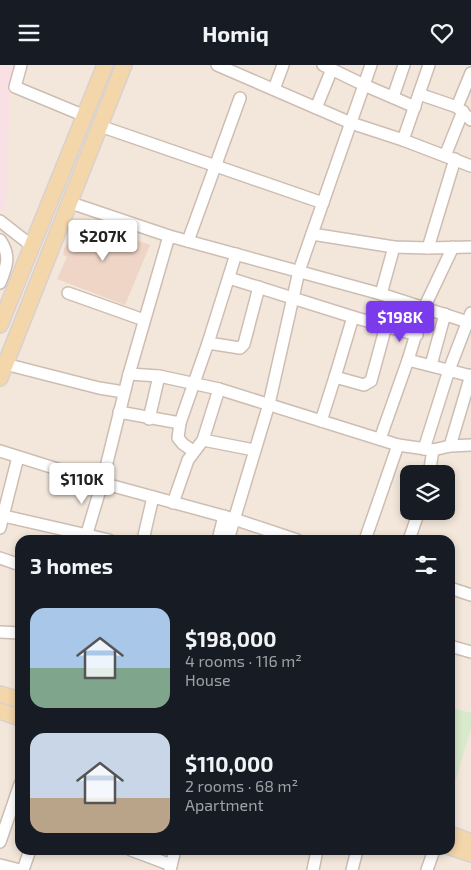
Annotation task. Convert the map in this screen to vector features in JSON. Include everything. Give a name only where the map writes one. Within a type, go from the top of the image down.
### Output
[{"type":"main road","points":[[0,325],[105,66],[122,69],[3,371]]},
{"type":"main road","points":[[0,693],[15,698]]},
{"type":"main road","points":[[0,711],[15,716]]},
{"type":"main road","points":[[455,836],[470,843]]},
{"type":"main road","points":[[455,846],[470,843]]},
{"type":"street","points":[[21,65],[15,87],[85,116]]},
{"type":"street","points":[[217,65],[351,123],[403,140],[471,166]]},
{"type":"street","points":[[245,77],[249,65]]},
{"type":"street","points":[[274,89],[284,65]]},
{"type":"street","points":[[220,535],[229,518],[269,404],[299,271],[371,65]]},
{"type":"street","points":[[393,97],[404,65]]},
{"type":"street","points":[[403,140],[429,65]]},
{"type":"street","points":[[463,65],[471,68]]},
{"type":"street","points":[[316,108],[328,67],[415,107]]},
{"type":"street","points":[[428,249],[460,109],[471,73]]},
{"type":"street","points":[[419,94],[460,109],[471,120]]},
{"type":"street","points":[[188,241],[240,98]]},
{"type":"street","points":[[100,126],[323,203]]},
{"type":"street","points":[[68,202],[169,236],[381,294],[445,314],[470,319],[450,370],[428,450],[429,465]]},
{"type":"street","points":[[0,221],[32,246]]},
{"type":"street","points":[[312,234],[394,247],[428,249],[471,247]]},
{"type":"street","points":[[87,535],[102,483],[124,392],[169,236]]},
{"type":"street","points":[[0,240],[6,248],[8,255],[0,283]]},
{"type":"street","points":[[381,294],[394,247]]},
{"type":"street","points":[[380,439],[417,335],[424,308],[453,247]]},
{"type":"street","points":[[193,451],[183,444],[178,437],[180,423],[236,254]]},
{"type":"street","points":[[229,278],[417,335]]},
{"type":"street","points":[[208,343],[240,349],[246,335],[259,287]]},
{"type":"street","points":[[68,293],[144,320]]},
{"type":"street","points":[[431,365],[445,314]]},
{"type":"street","points":[[321,421],[353,317]]},
{"type":"street","points":[[335,377],[364,385],[369,383],[386,326]]},
{"type":"street","points":[[408,360],[471,375],[450,446]]},
{"type":"street","points":[[3,371],[124,392]]},
{"type":"street","points":[[129,374],[159,377],[219,389],[398,445],[428,450],[471,445]]},
{"type":"street","points":[[149,419],[159,377]]},
{"type":"street","points":[[173,503],[193,451],[203,440],[219,389]]},
{"type":"street","points":[[119,412],[149,419],[180,423]]},
{"type":"street","points":[[203,440],[254,450]]},
{"type":"street","points":[[367,535],[398,445]]},
{"type":"street","points":[[0,451],[102,483],[229,518],[280,535]]},
{"type":"street","points":[[0,528],[1,515],[18,457]]},
{"type":"street","points":[[144,535],[153,497]]},
{"type":"street","points":[[1,515],[75,535]]},
{"type":"street","points":[[228,535],[229,518]]},
{"type":"street","points":[[411,535],[416,520]]},
{"type":"street","points":[[0,558],[15,563]]},
{"type":"street","points":[[455,590],[471,595]]},
{"type":"street","points":[[0,632],[15,633]]},
{"type":"street","points":[[455,647],[471,652]]},
{"type":"street","points":[[0,842],[15,810]]},
{"type":"street","points":[[0,865],[22,870],[28,855]]},
{"type":"street","points":[[142,855],[171,868],[174,855]]},
{"type":"street","points":[[313,870],[316,855]]},
{"type":"street","points":[[352,870],[356,855]]},
{"type":"street","points":[[427,870],[432,855]]},
{"type":"shaded area","points":[[0,65],[471,65],[471,870],[0,870]]},
{"type":"shaded area","points":[[0,65],[18,65],[10,95],[6,209],[0,212]]},
{"type":"green space","points":[[455,708],[471,713],[471,728],[455,783]]},
{"type":"building","points":[[82,220],[150,245],[125,305],[57,279],[67,257],[63,255],[64,249],[70,241],[74,241]]}]
